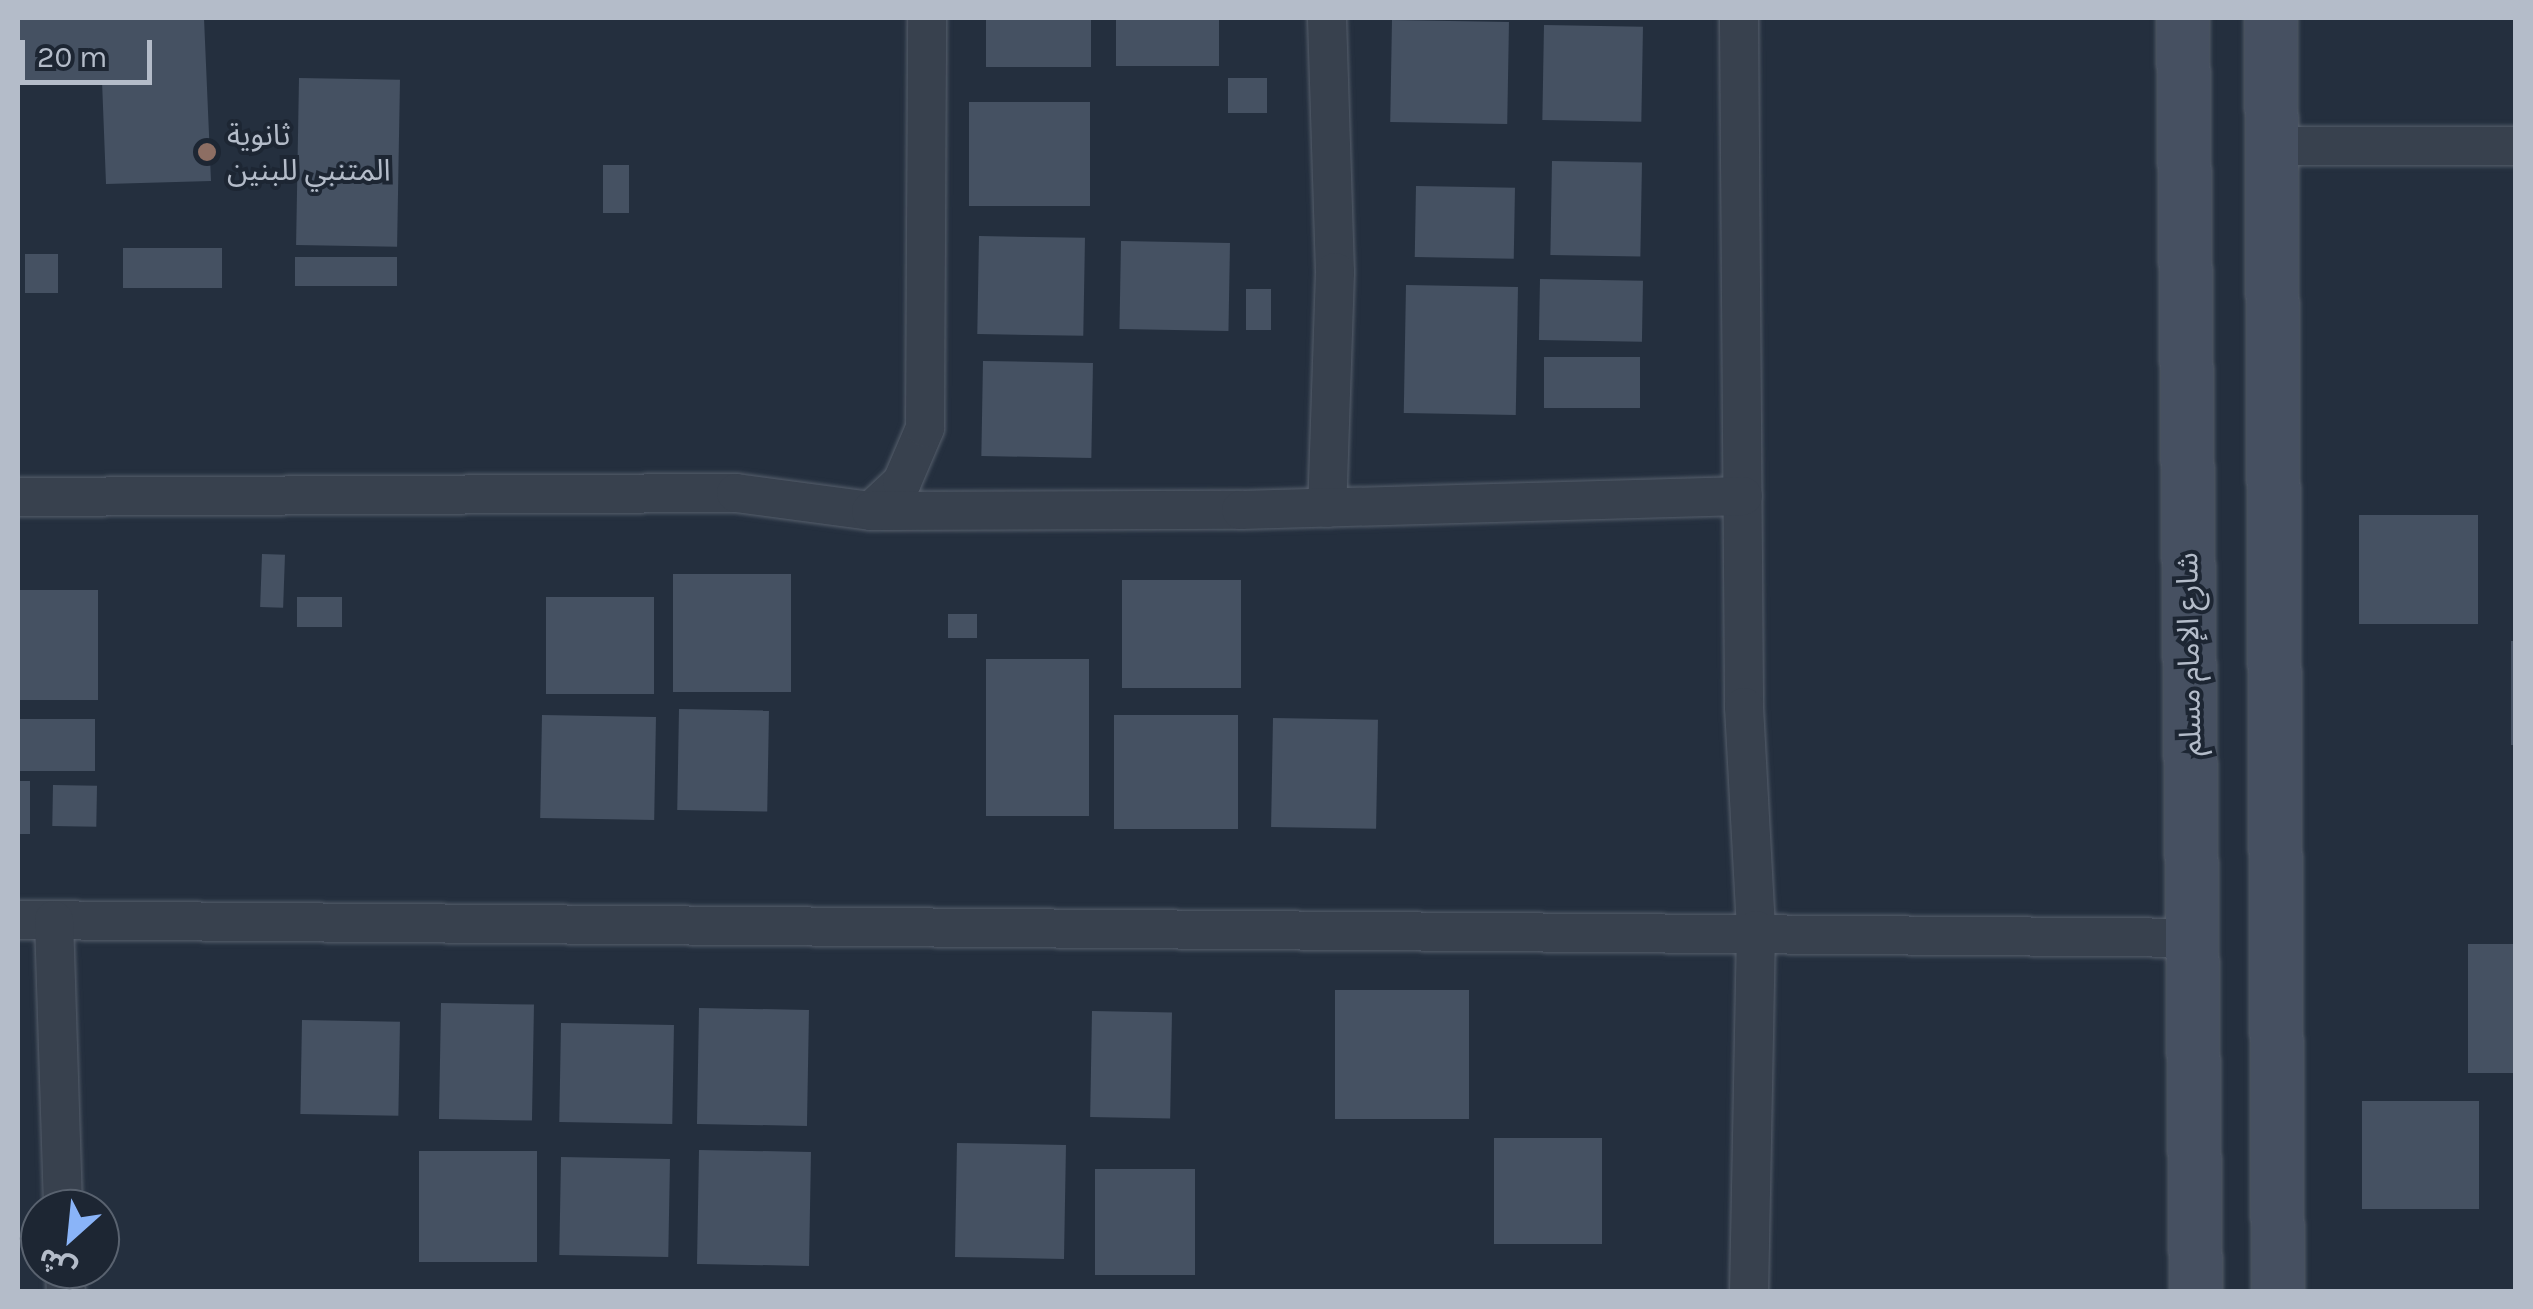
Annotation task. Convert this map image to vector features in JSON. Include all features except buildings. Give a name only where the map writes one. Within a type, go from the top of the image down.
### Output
[{"type":"main road","name":"شارع الإمام مسلم","points":[[2183,18],[2196,1292]]},
{"type":"main road","points":[[2271,18],[2278,1292]]},
{"type":"street","points":[[871,511],[902,482],[925,428],[927,18]]},
{"type":"street","points":[[1327,18],[1334,272],[1328,508]]},
{"type":"street","points":[[1739,18],[1744,707],[1756,930],[1749,1292]]},
{"type":"street","points":[[2272,146],[2516,146]]},
{"type":"street","points":[[18,497],[736,493],[871,511],[1328,508],[1743,496]]},
{"type":"street","points":[[62,1189],[36,920],[1756,930],[2192,938]]},
{"type":"place","name":"ثانوية المتنبي للبنين","points":[[207,152]]}]
